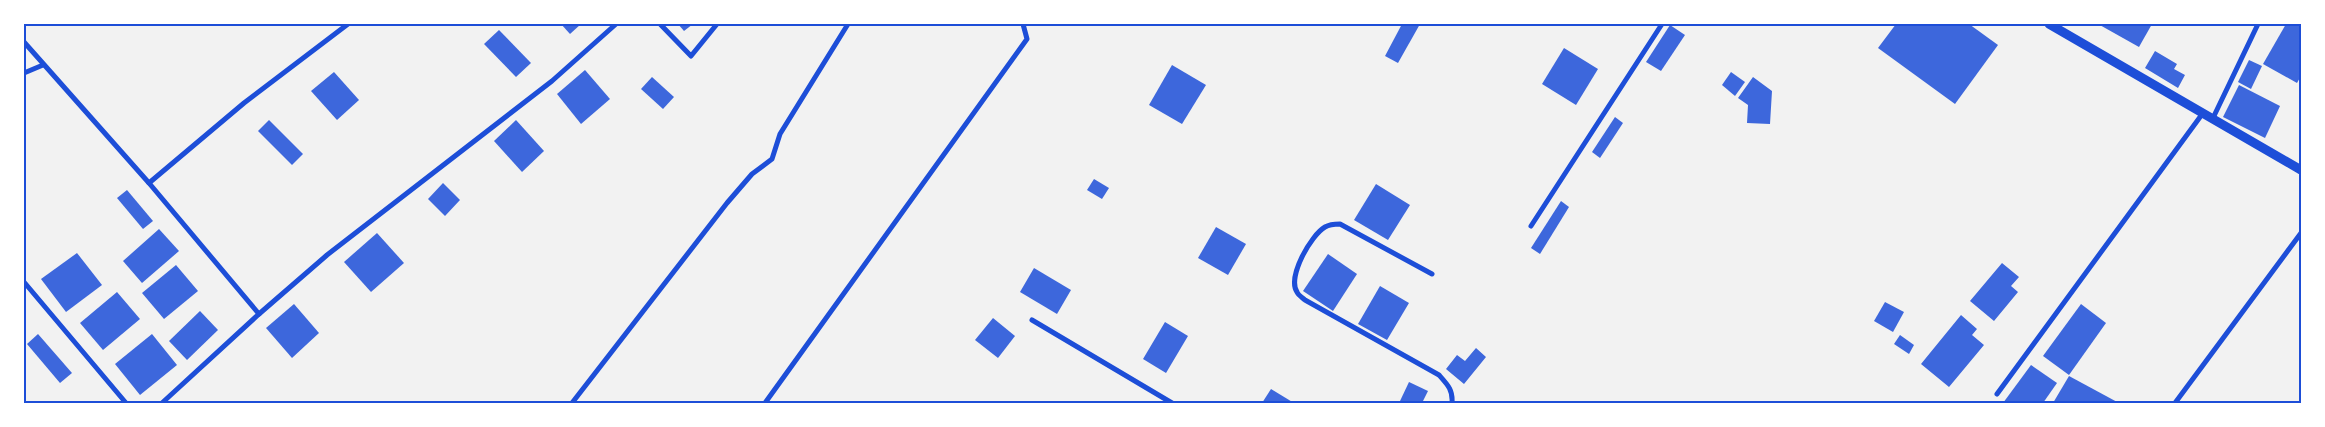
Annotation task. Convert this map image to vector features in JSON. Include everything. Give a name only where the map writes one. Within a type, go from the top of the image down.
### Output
[{"type":"street","points":[[149,183],[244,103],[348,24]]},
{"type":"street","points":[[162,403],[327,255],[552,81],[616,24]]},
{"type":"street","points":[[660,24],[691,56],[717,24]]},
{"type":"street","points":[[572,403],[727,203],[752,174],[772,159],[780,134],[848,24]]},
{"type":"street","points":[[765,403],[1026,39],[1023,24]]},
{"type":"street","points":[[1531,226],[1662,24]]},
{"type":"street","points":[[2048,24],[2301,170]]},
{"type":"street","points":[[2212,118],[2258,24]]},
{"type":"street","points":[[24,42],[149,183],[259,314]]},
{"type":"street","points":[[24,73],[43,65]]},
{"type":"street","points":[[1997,394],[2203,112]]},
{"type":"street","points":[[1432,274],[1340,224],[1334,224],[1319,231],[1303,254],[1296,271],[1294,285],[1296,292],[1305,300],[1439,375],[1450,386],[1453,394],[1452,403]]},
{"type":"street","points":[[2175,403],[2301,232]]},
{"type":"street","points":[[24,282],[126,403]]},
{"type":"street","points":[[1032,320],[1172,403]]},
{"type":"building","points":[[561,24],[581,24],[570,34]]},
{"type":"building","points":[[678,24],[693,24],[684,31]]},
{"type":"building","points":[[1402,24],[1420,24],[1398,63],[1385,56]]},
{"type":"building","points":[[1896,24],[1969,24],[1998,45],[1955,104],[1878,48]]},
{"type":"building","points":[[2098,24],[2152,24],[2139,47]]},
{"type":"building","points":[[2286,24],[2301,24],[2301,76],[2297,83],[2263,64]]},
{"type":"building","points":[[1670,25],[1685,35],[1661,71],[1646,62]]},
{"type":"building","points":[[499,30],[531,63],[516,77],[484,44]]},
{"type":"building","points":[[1564,48],[1598,69],[1576,105],[1542,84]]},
{"type":"building","points":[[2155,51],[2177,64],[2174,69],[2185,75],[2178,88],[2145,68]]},
{"type":"building","points":[[2249,60],[2262,66],[2251,89],[2238,82]]},
{"type":"building","points":[[1172,65],[1206,85],[1182,124],[1149,105]]},
{"type":"building","points":[[585,70],[610,99],[581,124],[557,94]]},
{"type":"building","points":[[334,72],[359,100],[337,120],[311,91]]},
{"type":"building","points":[[1731,72],[1745,82],[1735,96],[1722,85]]},
{"type":"building","points":[[652,77],[674,97],[663,109],[641,89]]},
{"type":"building","points":[[1753,77],[1772,91],[1770,124],[1747,123],[1748,105],[1738,98]]},
{"type":"building","points":[[2239,85],[2280,106],[2265,138],[2223,117]]},
{"type":"building","points":[[1615,117],[1623,123],[1600,158],[1592,152]]},
{"type":"building","points":[[269,120],[303,154],[292,165],[258,131]]},
{"type":"building","points":[[516,120],[544,151],[522,172],[494,141]]},
{"type":"building","points":[[1094,179],[1109,188],[1102,199],[1087,190]]},
{"type":"building","points":[[443,183],[460,200],[445,216],[428,199]]},
{"type":"building","points":[[1376,184],[1410,205],[1388,240],[1354,220]]},
{"type":"building","points":[[127,190],[153,221],[143,229],[117,198]]},
{"type":"building","points":[[1561,201],[1569,207],[1540,254],[1531,248]]},
{"type":"building","points":[[1216,227],[1246,244],[1228,275],[1198,258]]},
{"type":"building","points":[[159,229],[179,251],[142,283],[123,261]]},
{"type":"building","points":[[377,233],[404,263],[371,292],[344,262]]},
{"type":"building","points":[[77,253],[102,285],[66,312],[41,279]]},
{"type":"building","points":[[1328,254],[1357,274],[1333,311],[1303,291]]},
{"type":"building","points":[[2002,263],[2019,277],[2011,286],[2018,292],[1994,321],[1970,301]]},
{"type":"building","points":[[176,265],[198,291],[164,319],[142,293]]},
{"type":"building","points":[[1034,268],[1071,290],[1057,314],[1020,292]]},
{"type":"building","points":[[1380,286],[1409,303],[1387,340],[1358,324]]},
{"type":"building","points":[[117,292],[140,319],[103,350],[80,323]]},
{"type":"building","points":[[1885,302],[1904,312],[1893,332],[1874,321]]},
{"type":"building","points":[[294,304],[319,333],[292,358],[266,328]]},
{"type":"building","points":[[2081,304],[2106,323],[2069,375],[2043,356]]},
{"type":"building","points":[[200,311],[218,330],[187,360],[169,341]]},
{"type":"building","points":[[1961,315],[1977,329],[1972,335],[1984,345],[1949,387],[1921,364]]},
{"type":"building","points":[[993,318],[1015,336],[998,358],[975,340]]},
{"type":"building","points":[[1165,322],[1188,336],[1166,373],[1143,359]]},
{"type":"building","points":[[38,334],[72,373],[60,383],[27,344]]},
{"type":"building","points":[[152,334],[177,365],[140,395],[115,364]]},
{"type":"building","points":[[1900,335],[1914,345],[1909,354],[1894,344]]},
{"type":"building","points":[[1476,348],[1486,357],[1464,384],[1446,369],[1457,355],[1465,361]]},
{"type":"building","points":[[2031,365],[2057,383],[2043,403],[2003,403]]},
{"type":"building","points":[[2069,376],[2119,403],[2053,403]]},
{"type":"building","points":[[1409,382],[1428,391],[1422,403],[1404,403],[1400,401]]},
{"type":"building","points":[[1271,389],[1294,403],[1262,403]]}]
